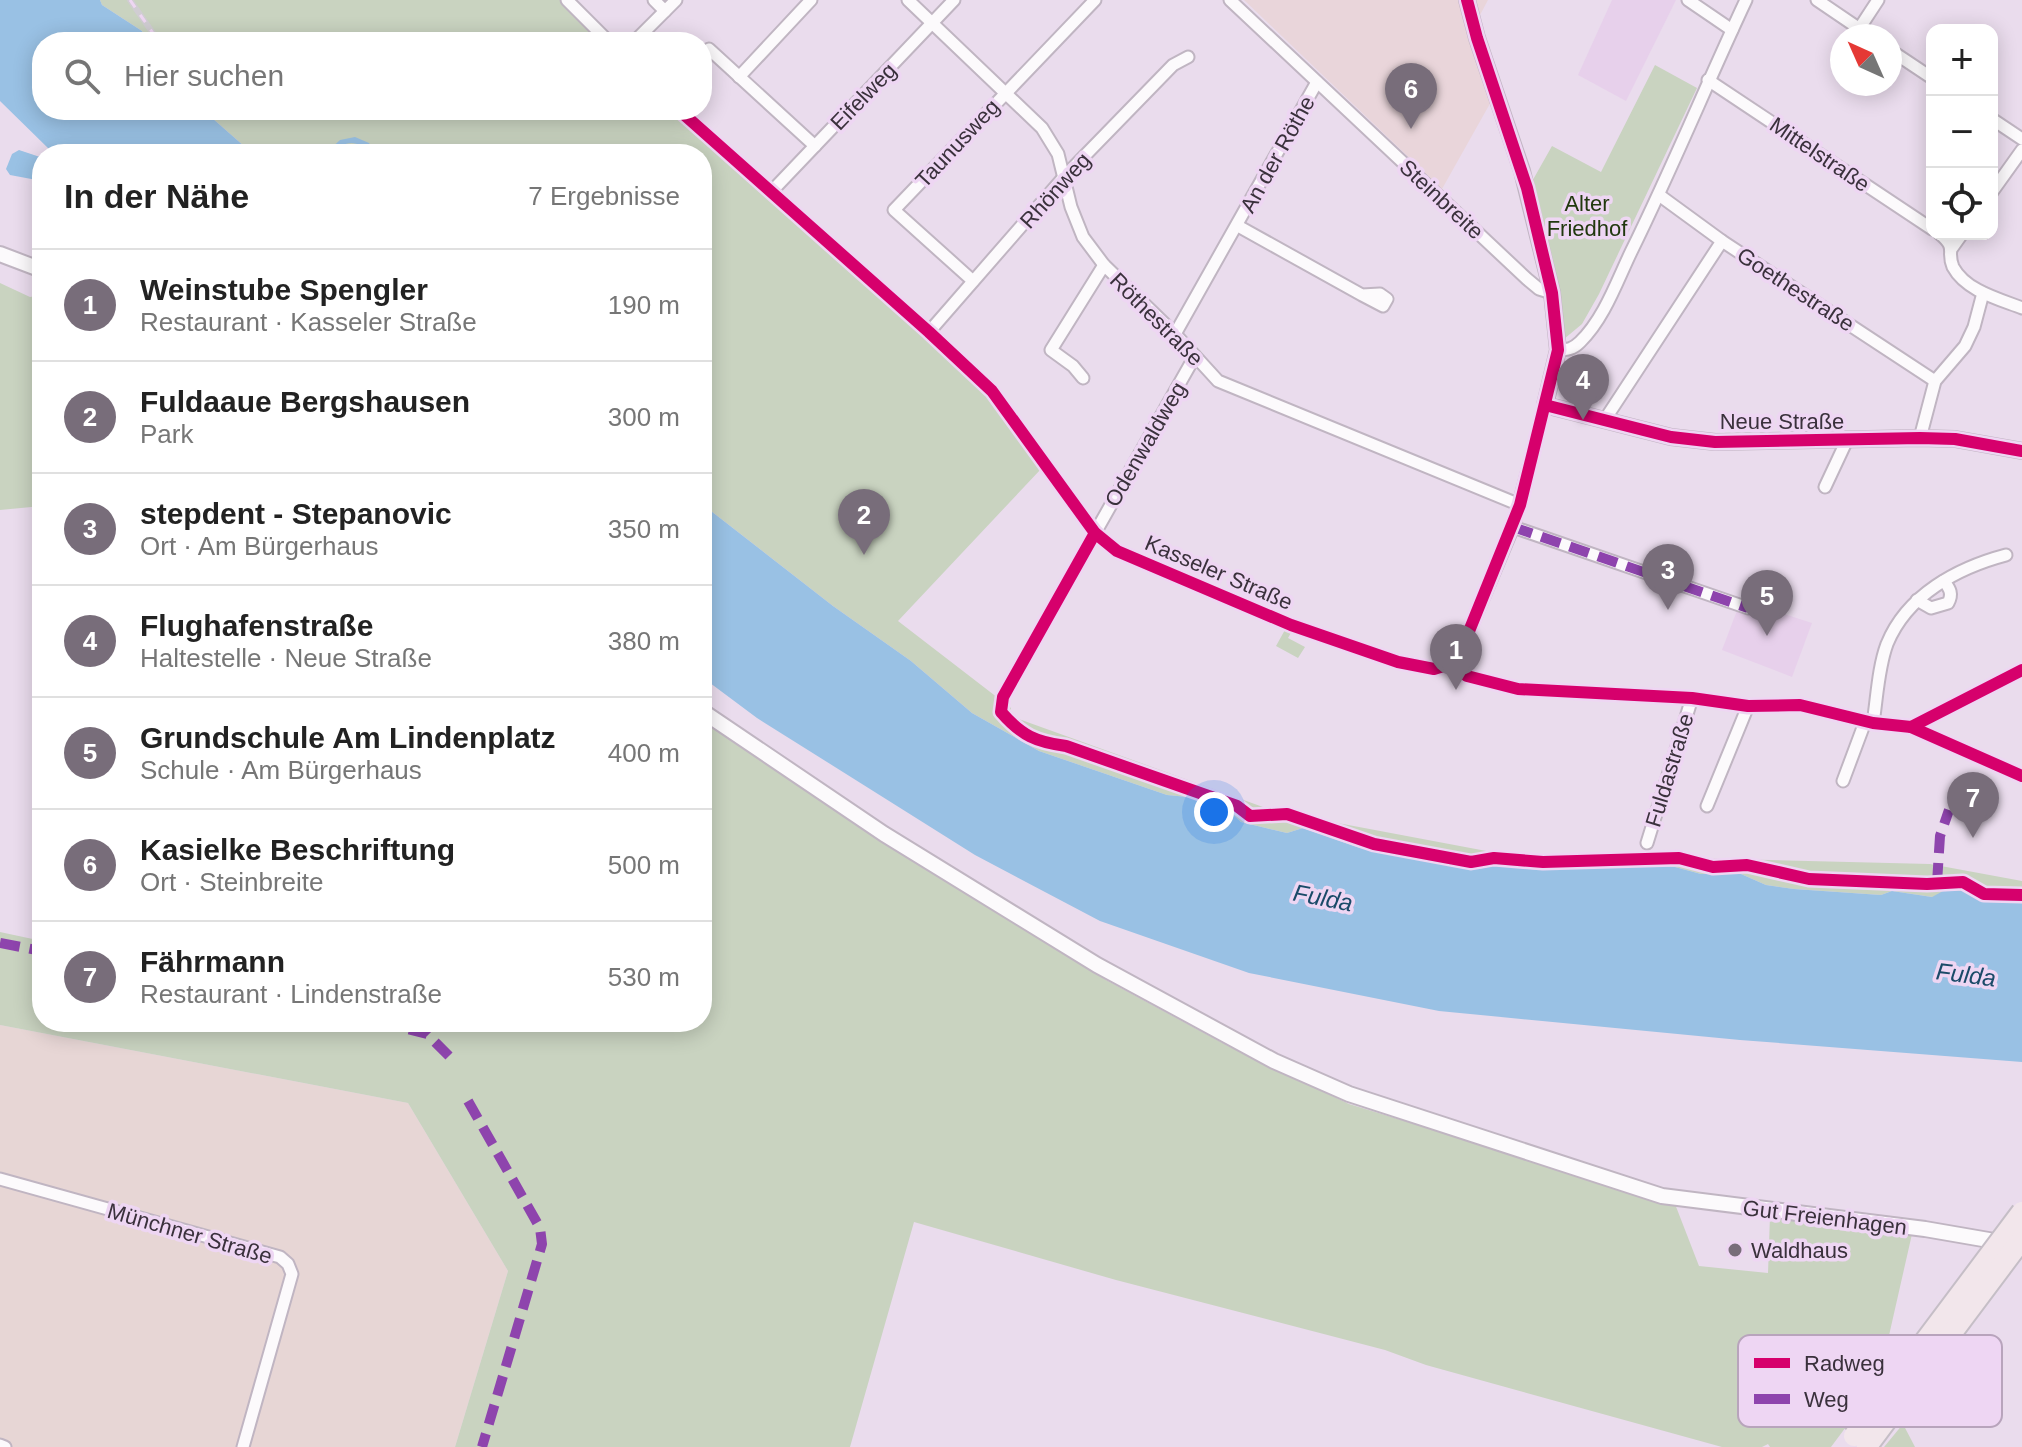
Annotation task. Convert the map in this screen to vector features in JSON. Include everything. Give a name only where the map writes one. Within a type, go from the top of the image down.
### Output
[{"type":"highway","points":[[1935,1335],[2022,1212]]},
{"type":"highway","points":[[1945,1335],[2022,1239]]},
{"type":"street","points":[[567,0],[599,32]]},
{"type":"street","points":[[654,0],[665,11]]},
{"type":"street","points":[[644,32],[676,0]]},
{"type":"street","points":[[739,77],[811,0]]},
{"type":"street","name":"Röthestraße","points":[[908,0],[1042,128],[1058,154],[1071,207],[1083,237],[1104,265],[1218,381],[1520,505]]},
{"type":"street","name":"Eifelweg","points":[[772,191],[954,0]]},
{"type":"street","name":"Taunusweg","points":[[973,281],[894,210],[1095,0]]},
{"type":"street","name":"Steinbreite","points":[[1230,0],[1527,279],[1539,289],[1552,293]]},
{"type":"street","points":[[1467,0],[1522,171],[1552,293],[1558,350],[1513,527],[1467,642],[1453,663],[1467,676],[1518,689],[1692,698],[1748,706],[1800,705],[1869,722],[1911,727],[2022,776]]},
{"type":"street","points":[[1688,0],[1732,30]]},
{"type":"street","points":[[1558,350],[1571,349],[1586,335],[1607,302],[1659,195],[1746,0]]},
{"type":"street","points":[[1817,0],[1852,24]]},
{"type":"street","points":[[1868,24],[1878,0]]},
{"type":"street","points":[[712,52],[815,146]]},
{"type":"street","name":"Rhönweg","points":[[929,332],[1064,177],[1173,65],[1188,57]]},
{"type":"street","points":[[1902,58],[1926,74]]},
{"type":"street","name":"Mittelstraße","points":[[1708,80],[1926,225]]},
{"type":"street","name":"An der Röthe","points":[[1175,334],[1317,82]]},
{"type":"street","name":"Kasseler Straße","points":[[690,120],[929,332],[1001,403],[1095,533],[1117,551],[1291,625],[1425,669],[1443,668],[1453,663]]},
{"type":"street","points":[[1998,123],[2022,139]]},
{"type":"street","points":[[1998,184],[2022,150]]},
{"type":"street","name":"Goethestraße","points":[[1659,195],[1722,241],[1935,381]]},
{"type":"street","name":"An der Röthe","points":[[1238,226],[1362,295]]},
{"type":"street","points":[[1945,240],[1952,248]]},
{"type":"street","points":[[1958,240],[1950,258],[1965,281],[1983,293],[2022,308]]},
{"type":"street","points":[[1604,421],[1722,241]]},
{"type":"street","points":[[0,254],[32,266]]},
{"type":"street","points":[[1083,378],[1073,366],[1051,350],[1104,265]]},
{"type":"street","points":[[1920,438],[1935,381],[1965,346],[1974,327],[1983,293]]},
{"type":"street","name":"Odenwaldweg","points":[[1095,533],[1195,356]]},
{"type":"street","name":"Neue Straße","points":[[1545,405],[1671,437],[1715,442],[1955,439],[2022,451]]},
{"type":"street","points":[[1825,487],[1847,440]]},
{"type":"street","points":[[1513,527],[1748,608]]},
{"type":"street","points":[[1843,781],[1869,722],[1887,644],[1917,600],[1973,564],[2006,555]]},
{"type":"street","points":[[1917,600],[1931,608],[1948,603],[1950,590],[1944,581]]},
{"type":"street","points":[[1911,727],[2022,670]]},
{"type":"street","name":"Fuldastraße","points":[[1647,843],[1692,698]]},
{"type":"street","points":[[1707,806],[1748,706]]},
{"type":"street","name":"Gut Freienhagen","points":[[712,718],[884,834],[1097,965],[1274,1061],[1349,1094],[1662,1196],[1988,1239],[2022,1247]]},
{"type":"street","name":"Münchner Straße","points":[[0,1179],[280,1257],[288,1264],[292,1274],[243,1447]]},
{"type":"shaded area","points":[[1244,0],[1488,0],[1480,15],[1465,22],[1492,100],[1442,189]]},
{"type":"shaded area","points":[[1612,0],[1676,0],[1626,101],[1578,75]]},
{"type":"shaded area","points":[[1741,600],[1812,623],[1792,677],[1722,650]]},
{"type":"shaded area","points":[[0,1025],[408,1103],[508,1271],[455,1447],[0,1447]]},
{"type":"green space","points":[[100,0],[560,0],[593,32],[142,32],[102,5]]},
{"type":"green space","name":"Alter Friedhof","points":[[1655,65],[1697,88],[1599,294],[1582,324],[1564,339],[1556,274],[1530,185],[1552,146],[1601,172]]},
{"type":"green space","points":[[214,120],[684,120],[711,144],[242,144]]},
{"type":"green space","points":[[712,145],[981,387],[1041,469],[898,621],[1011,708],[1008,715],[1274,811],[1497,853],[1930,864],[2022,881],[2022,900],[1979,899],[1966,891],[1932,897],[1892,891],[1881,895],[1794,889],[1766,885],[1741,874],[1701,874],[1675,867],[1640,864],[1540,870],[1497,865],[1478,869],[1360,848],[1303,828],[1287,833],[1241,822],[1226,809],[1188,797],[1167,795],[1039,751],[972,713],[911,661],[833,606],[712,512]]},
{"type":"green space","points":[[0,283],[32,297],[32,507],[0,510]]},
{"type":"green space","points":[[1286,628],[1292,631],[1288,638],[1305,647],[1298,658],[1276,646]]},
{"type":"green space","points":[[712,724],[1106,980],[1230,1047],[1349,1104],[1675,1204],[1699,1266],[1768,1273],[1770,1216],[1912,1234],[1889,1335],[1738,1335],[1738,1427],[1846,1427],[1831,1447],[1770,1447],[1768,1444],[1762,1447],[1722,1447],[1426,1365],[1385,1350],[1116,1280],[914,1222],[850,1447],[455,1447],[508,1271],[408,1103],[37,1032],[712,1032]]},
{"type":"green space","points":[[0,932],[32,939],[32,1031],[0,1025]]},
{"type":"green space","points":[[1901,1427],[1905,1427],[1915,1447],[1884,1447]]},
{"type":"water","points":[[0,0],[100,0],[102,5],[142,32],[32,32],[32,120],[214,120],[242,144],[44,144],[0,101]]},
{"type":"water","points":[[355,137],[370,144],[336,144]]},
{"type":"water","points":[[19,150],[32,154],[32,179],[10,175],[6,169],[12,154]]},
{"type":"water","name":"Fulda","points":[[712,512],[833,606],[911,661],[972,713],[1039,751],[1167,795],[1188,797],[1227,809],[1241,822],[1287,833],[1303,828],[1360,848],[1478,869],[1497,865],[1540,870],[1640,864],[1675,867],[1701,874],[1741,874],[1766,885],[1794,889],[1881,895],[1892,891],[1932,897],[1945,890],[1966,891],[1980,899],[2022,900],[2022,1062],[1740,1040],[1439,1011],[1249,973],[1100,921],[975,855],[757,718],[712,684]]},
{"type":"railway","points":[[130,0],[152,32]]},
{"type":"marked path","points":[[1513,527],[1748,608]]},
{"type":"marked path","points":[[1937,883],[1940,836],[1949,810]]},
{"type":"marked path","points":[[0,943],[32,949]]},
{"type":"marked path","points":[[419,1032],[427,1034],[449,1056]]},
{"type":"marked path","points":[[468,1101],[540,1228],[542,1244],[482,1447]]},
{"type":"cycle path","points":[[690,120],[992,391],[1095,533],[1117,551],[1291,625],[1398,662],[1434,669],[1453,663],[1459,656],[1520,505],[1558,350],[1552,293],[1527,188],[1467,0]]},
{"type":"cycle path","points":[[1545,405],[1671,437],[1715,442],[1955,439],[2022,451]]},
{"type":"cycle path","points":[[1095,533],[1003,697],[1001,712],[1016,727],[1038,740],[1066,746],[1237,806],[1250,816],[1287,814],[1374,844],[1471,862],[1494,858],[1543,862],[1679,858],[1713,867],[1747,865],[1809,879],[1927,884],[1963,882],[1984,894],[2022,895]]},
{"type":"cycle path","points":[[1453,663],[1467,676],[1518,689],[1692,698],[1748,706],[1800,705],[1873,723],[1911,727],[2022,776]]},
{"type":"cycle path","points":[[1911,727],[2022,670]]},
{"type":"place","name":"Kasielke Beschriftung","points":[[1411,129]]},
{"type":"place","name":"Flughafenstraße","points":[[1583,420]]},
{"type":"place","name":"Fuldaaue Bergshausen","points":[[864,555]]},
{"type":"place","name":"stepdent - Stepanovic","points":[[1668,610]]},
{"type":"place","name":"Grundschule Am Lindenplatz","points":[[1767,636]]},
{"type":"place","name":"Weinstube Spengler","points":[[1456,690]]},
{"type":"place","name":"Fährmann","points":[[1973,838]]},
{"type":"place","name":"Waldhaus","points":[[1735,1250]]}]
